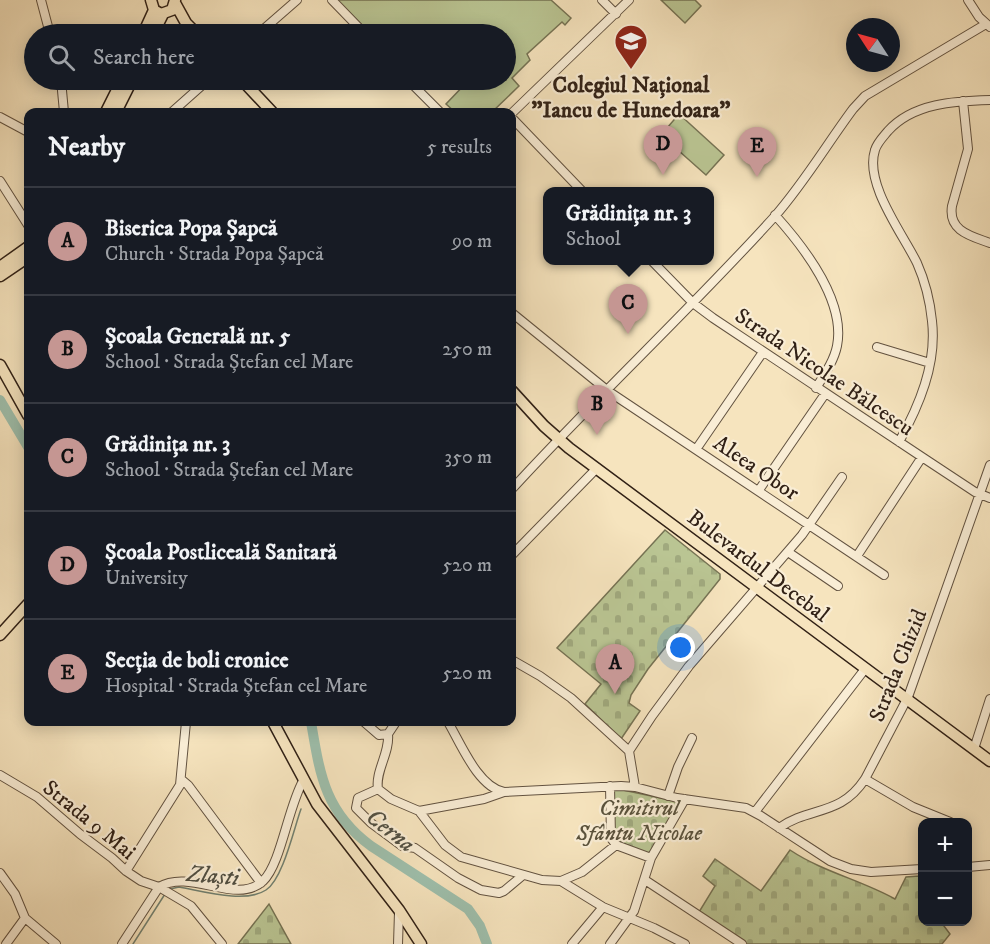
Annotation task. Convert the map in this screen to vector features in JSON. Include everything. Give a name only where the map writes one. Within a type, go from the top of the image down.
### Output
[{"type":"main road","points":[[155,7],[172,10],[175,1]]},
{"type":"main road","points":[[175,1],[186,23]]},
{"type":"main road","points":[[155,7],[186,23]]},
{"type":"main road","points":[[147,24],[155,7]]},
{"type":"main road","points":[[154,24],[155,7]]},
{"type":"main road","points":[[108,108],[117,90]]},
{"type":"main road","points":[[118,108],[127,90]]},
{"type":"main road","points":[[251,90],[268,108]]},
{"type":"main road","points":[[0,267],[24,251]]},
{"type":"main road","points":[[0,276],[24,260]]},
{"type":"main road","points":[[0,365],[24,408]]},
{"type":"main road","name":"Bulevardul Decebal","points":[[516,396],[558,439],[990,761]]},
{"type":"main road","points":[[0,635],[24,608]]},
{"type":"main road","points":[[275,726],[303,782],[317,804],[399,910],[421,944]]},
{"type":"street","points":[[41,0],[47,24]]},
{"type":"street","points":[[269,24],[297,0]]},
{"type":"street","points":[[332,0],[355,24]]},
{"type":"street","points":[[602,0],[616,14]]},
{"type":"street","points":[[516,109],[629,0]]},
{"type":"street","points":[[516,485],[693,303],[784,205],[853,109],[865,96],[988,26],[968,0]]},
{"type":"street","points":[[62,90],[64,108]]},
{"type":"street","points":[[176,108],[197,90]]},
{"type":"street","points":[[418,90],[436,108]]},
{"type":"street","points":[[899,442],[918,403],[930,363],[933,335],[927,293],[916,261],[882,199],[874,171],[874,153],[883,137],[901,120],[935,106],[963,101],[990,100]]},
{"type":"street","points":[[963,101],[968,149],[951,216],[958,229],[990,243]]},
{"type":"street","points":[[0,117],[24,130]]},
{"type":"street","points":[[516,122],[578,187]]},
{"type":"street","points":[[0,181],[24,219]]},
{"type":"street","points":[[775,215],[802,246],[820,274],[835,315],[838,334],[837,349],[816,388]]},
{"type":"street","name":"Strada Nicolae Bălcescu","points":[[655,265],[693,303],[763,352],[980,495],[990,498]]},
{"type":"street","name":"Aleea Obor","points":[[516,316],[608,391],[697,448],[884,575]]},
{"type":"street","points":[[877,347],[930,363]]},
{"type":"street","points":[[697,448],[763,352]]},
{"type":"street","points":[[759,490],[825,394]]},
{"type":"street","points":[[857,556],[922,457]]},
{"type":"street","name":"Strada Chizid","points":[[779,828],[843,802],[856,791],[864,779],[907,700],[990,465]]},
{"type":"street","points":[[516,551],[597,468]]},
{"type":"street","points":[[629,751],[689,666],[788,552],[842,477]]},
{"type":"street","points":[[788,552],[838,586]]},
{"type":"street","points":[[516,662],[571,698],[629,751],[636,787]]},
{"type":"street","points":[[755,812],[865,669]]},
{"type":"street","points":[[974,749],[990,699]]},
{"type":"street","points":[[126,872],[174,797],[182,780],[186,726]]},
{"type":"street","points":[[369,726],[380,735],[388,734]]},
{"type":"street","points":[[378,789],[378,781],[389,746],[388,734],[393,726]]},
{"type":"street","points":[[449,726],[483,781],[496,791],[636,787],[668,796],[729,805],[755,812],[830,861],[851,869],[871,872],[918,869]]},
{"type":"street","points":[[668,796],[678,766],[692,738]]},
{"type":"street","name":"Strada 9 Mai","points":[[0,776],[42,801],[126,872],[141,881],[159,887],[195,909],[222,944]]},
{"type":"street","points":[[864,779],[914,807],[940,818]]},
{"type":"street","points":[[182,780],[189,785],[261,883]]},
{"type":"street","points":[[122,944],[159,887],[168,882],[177,881],[236,889],[261,883],[272,867],[303,782]]},
{"type":"street","points":[[610,786],[611,838],[616,845],[651,858]]},
{"type":"street","points":[[378,789],[391,799],[419,811],[445,845],[461,857],[522,876],[561,881],[582,872],[616,845]]},
{"type":"street","points":[[378,789],[358,798],[356,808],[405,848],[415,848],[458,878],[482,890],[498,893],[504,891],[522,876]]},
{"type":"street","points":[[419,811],[484,799],[504,792]]},
{"type":"street","points":[[610,944],[630,918],[651,858],[685,799]]},
{"type":"street","points":[[972,867],[990,865]]},
{"type":"street","points":[[0,873],[15,894],[25,918],[56,944]]},
{"type":"street","points":[[645,880],[742,944]]},
{"type":"street","points":[[561,881],[603,907],[685,944]]},
{"type":"street","points":[[572,944],[603,907]]},
{"type":"street","points":[[398,944],[399,910]]},
{"type":"street","points":[[6,944],[25,918]]},
{"type":"green space","points":[[336,0],[551,0],[571,18],[565,25],[562,22],[527,54],[530,60],[516,74],[516,24],[359,24]]},
{"type":"green space","points":[[661,0],[695,0],[701,6],[685,23]]},
{"type":"green space","points":[[459,90],[515,90],[496,108],[450,108],[446,104]]},
{"type":"green space","points":[[679,114],[724,155],[706,175],[661,135]]},
{"type":"green space","points":[[665,530],[720,574],[720,579],[648,669],[631,695],[629,703],[640,711],[621,739],[585,704],[601,684],[557,648]]},
{"type":"green space","name":"Cimitirul Sfântu Nicolae","points":[[618,789],[680,802],[648,856],[614,836],[613,790]]},
{"type":"green space","points":[[790,850],[895,899],[906,877],[918,876],[918,926],[944,926],[950,934],[942,944],[747,944],[699,912],[715,886],[703,876],[715,859],[761,891]]},
{"type":"green space","points":[[269,904],[291,944],[238,944]]},
{"type":"waterway","name":"Cerna","points":[[0,400],[24,440]]},
{"type":"waterway","name":"Cerna","points":[[312,726],[322,776],[334,806],[343,820],[371,846],[468,909],[480,926],[487,944]]},
{"type":"waterway","name":"Zlaști","points":[[170,889],[179,887],[235,896],[247,896],[266,890],[283,865],[301,809]]},
{"type":"waterway","name":"Zlaști","points":[[133,944],[165,894]]},
{"type":"place","name":"Colegiul Național ”Iancu de Hunedoara”","points":[[631,70]]},
{"type":"place","name":"Școala Postliceală Sanitară","points":[[663,175]]},
{"type":"place","name":"Secția de boli cronice","points":[[757,177]]},
{"type":"place","name":"Grădinița nr. 3","points":[[628,334]]},
{"type":"place","name":"Școala Generală nr. 5","points":[[597,435]]},
{"type":"place","name":"Biserica Popa Șapcă","points":[[615,694]]}]
